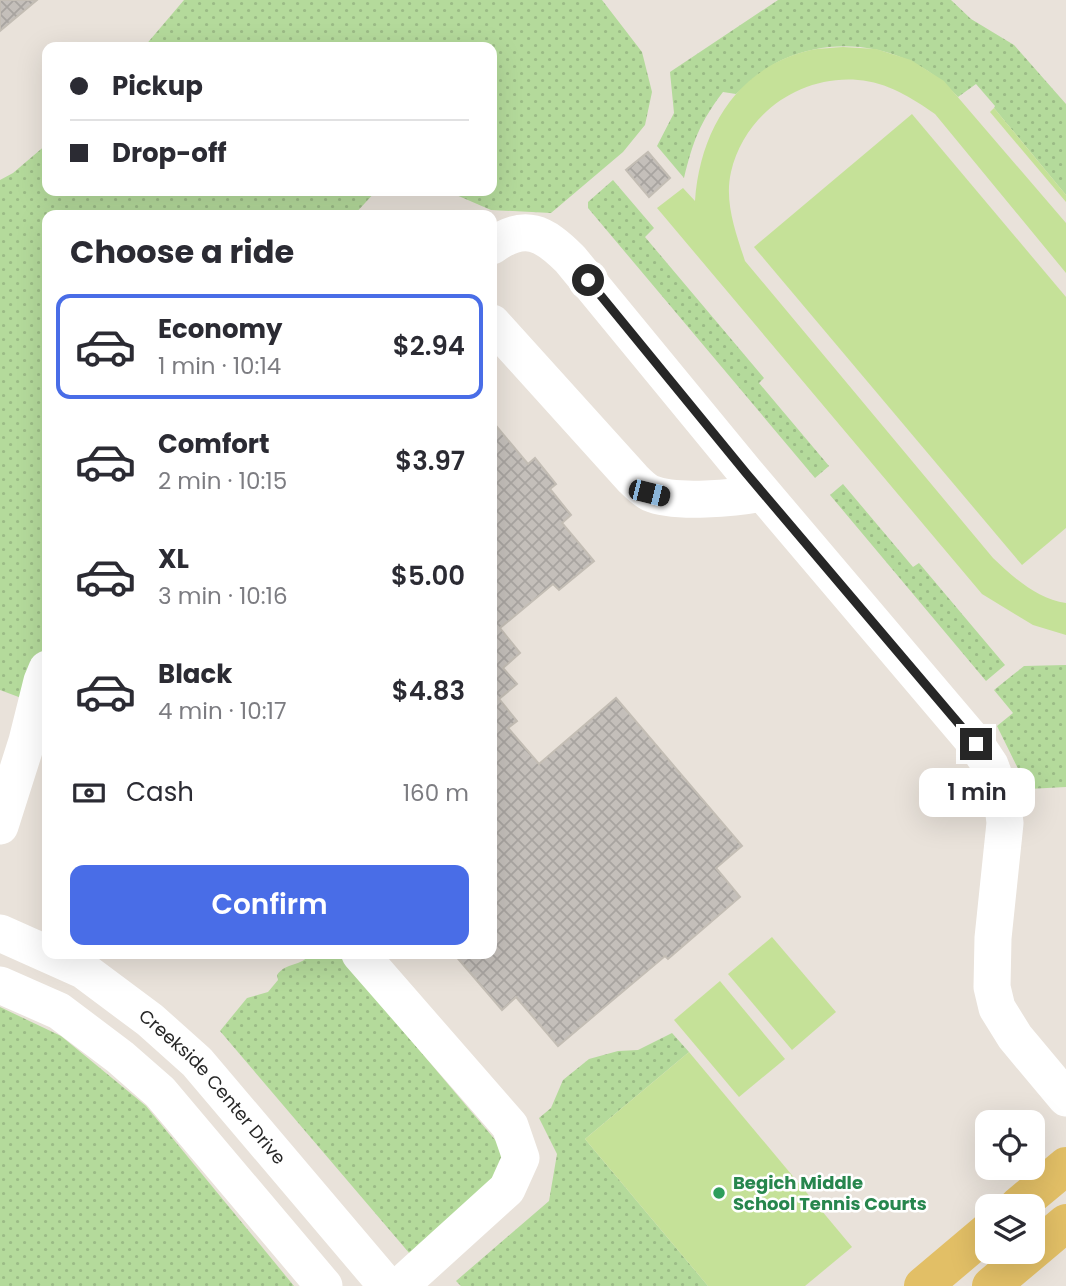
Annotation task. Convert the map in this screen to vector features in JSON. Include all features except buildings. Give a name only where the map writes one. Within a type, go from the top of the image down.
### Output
[{"type":"main road","points":[[1032,1194],[1066,1166]]},
{"type":"main road","points":[[991,1286],[1066,1223]]},
{"type":"main road","points":[[923,1286],[975,1242]]},
{"type":"street","points":[[497,243],[515,233],[532,233],[552,241],[570,259],[762,493],[976,744],[990,765],[1002,797],[1005,823],[993,938],[992,987],[998,1008],[1015,1037],[1066,1098]]},
{"type":"street","points":[[497,329],[633,479],[649,493],[664,497],[726,499],[762,493]]},
{"type":"street","points":[[0,826],[37,744],[42,679]]},
{"type":"street","name":"Creekside Center Drive","points":[[0,933],[42,952]]},
{"type":"street","name":"Creekside Center Drive","points":[[58,959],[83,970],[150,1020],[197,1062],[390,1286]]},
{"type":"street","points":[[364,959],[510,1126],[521,1158],[508,1189],[390,1286]]},
{"type":"street","points":[[0,985],[59,1011],[120,1057],[160,1093],[324,1286]]},
{"type":"green space","points":[[184,0],[602,0],[642,52],[652,92],[645,125],[623,152],[551,213],[491,210],[459,196],[497,196],[497,42],[148,42]]},
{"type":"green space","points":[[778,0],[951,0],[971,19],[1014,45],[1066,104],[1066,195],[976,84],[958,97],[941,80],[922,67],[878,50],[854,47],[807,51],[771,66],[736,94],[723,92],[698,132],[684,178],[657,146],[674,113],[670,72]]},
{"type":"green space","points":[[843,47],[876,49],[911,60],[944,81],[1066,223],[1066,273],[935,114],[889,87],[858,80],[815,84],[795,92],[777,103],[748,133],[738,151],[729,183],[732,217],[745,261],[993,558],[1035,592],[1066,603],[1066,635],[1033,625],[982,594],[657,208],[683,188],[695,201],[698,175],[714,127],[727,105],[743,87],[762,71],[785,58],[811,50]]},
{"type":"green space","points":[[994,108],[1066,195],[1066,202],[990,112]]},
{"type":"green space","points":[[912,114],[1066,297],[1066,528],[1022,565],[754,247]]},
{"type":"green space","points":[[42,148],[42,196],[371,196],[359,210],[42,210],[42,655],[24,699],[0,690],[0,180],[13,173]]},
{"type":"green space","points":[[613,180],[654,228],[645,237],[764,378],[759,383],[829,466],[815,478],[588,208],[588,202]]},
{"type":"green space","points":[[843,484],[913,567],[919,563],[1005,665],[986,681],[830,495]]},
{"type":"green space","points":[[1066,665],[1066,787],[1028,789],[997,726],[1013,713],[994,690],[1024,666]]},
{"type":"green space","points":[[772,937],[836,1012],[792,1050],[728,974]]},
{"type":"green space","points":[[342,959],[497,1142],[503,1161],[496,1183],[410,1254],[220,1031],[247,998],[268,992],[278,980],[277,975],[281,971],[302,961]]},
{"type":"green space","points":[[720,981],[785,1059],[739,1097],[674,1020]]},
{"type":"green space","points":[[0,1007],[61,1036],[146,1106],[294,1286],[0,1286]]},
{"type":"green space","points":[[672,1033],[689,1052],[585,1139],[708,1286],[461,1286],[456,1281],[549,1201],[557,1154],[539,1118],[551,1108],[563,1080],[589,1059],[618,1051],[638,1050]]},
{"type":"green space","name":"Begich Middle School Tennis Courts","points":[[689,1052],[852,1247],[805,1286],[708,1286],[585,1139]]},
{"type":"place","name":"Begich Middle School Tennis Courts","points":[[719,1193]]},
{"type":"route","points":[[588,280],[746,473],[976,744]]}]
